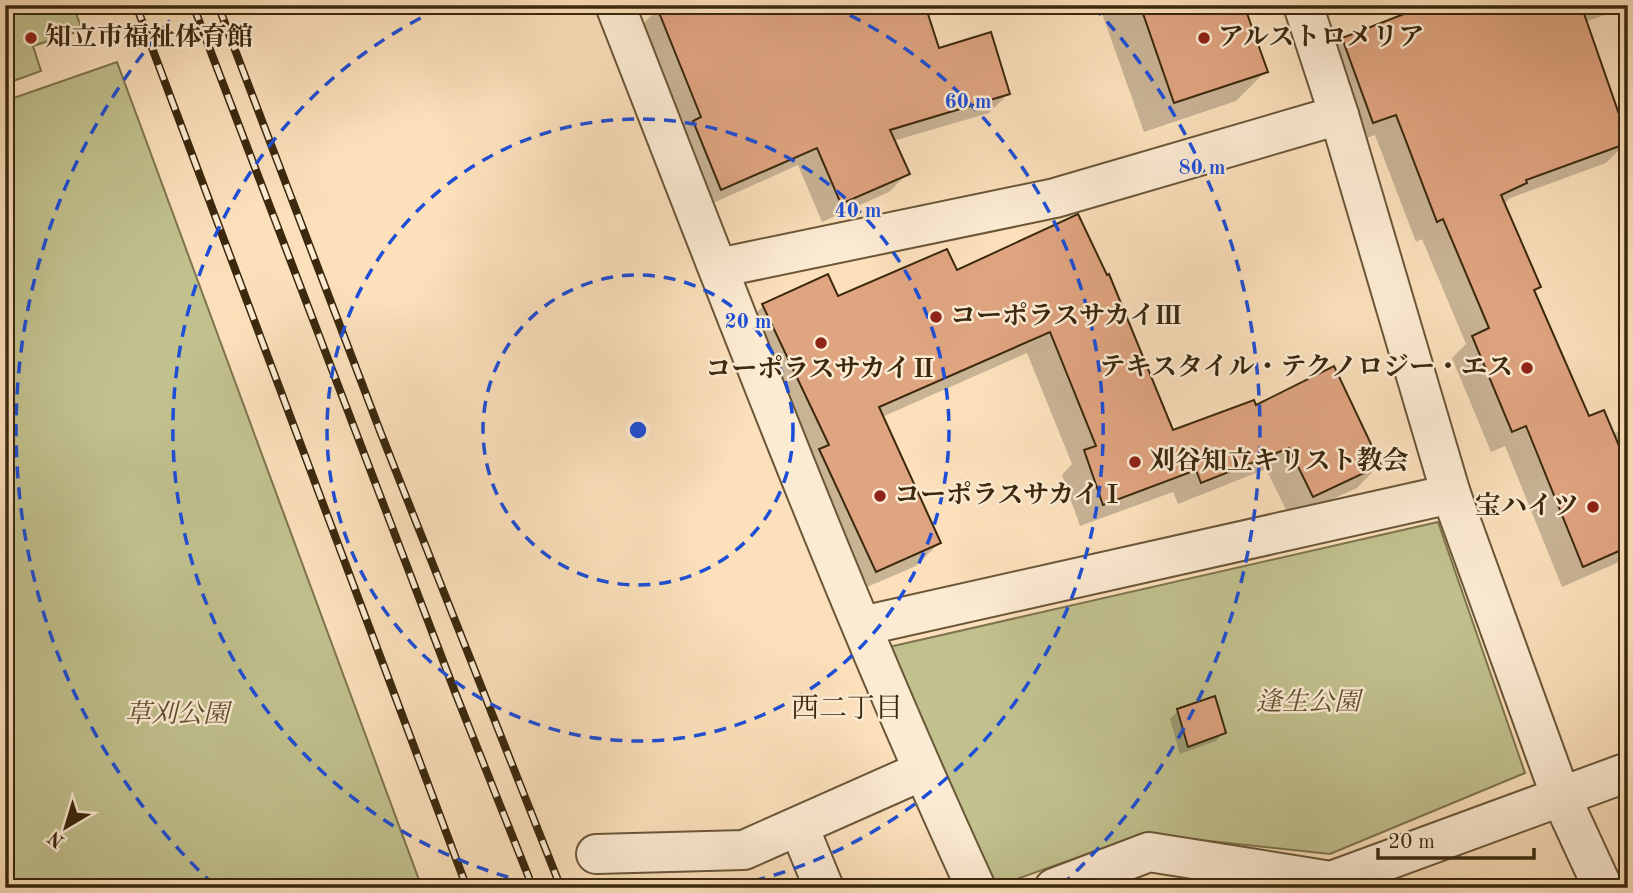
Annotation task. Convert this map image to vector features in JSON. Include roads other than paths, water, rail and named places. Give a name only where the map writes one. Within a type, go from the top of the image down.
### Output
[{"type":"street","points":[[615,5],[862,626],[922,771],[976,888]]},
{"type":"street","points":[[1303,5],[1339,115],[1451,494],[1561,797],[1603,888]]},
{"type":"street","points":[[718,268],[1055,198],[1339,115]]},
{"type":"street","points":[[862,626],[1451,494]]},
{"type":"street","points":[[596,854],[744,850],[922,771]]},
{"type":"street","points":[[1054,888],[1149,852],[1332,885],[1628,772]]},
{"type":"street","points":[[799,827],[824,888]]},
{"type":"railway","points":[[136,5],[467,888]]},
{"type":"railway","points":[[193,5],[455,692],[533,888]]},
{"type":"railway","points":[[218,5],[380,431],[561,888]]},
{"type":"place","name":"知立市福祉体育館","points":[[31,38]]},
{"type":"place","name":"アルストロメリア","points":[[1204,38]]},
{"type":"place","name":"コーポラスサカイⅢ","points":[[936,317]]},
{"type":"place","name":"コーポラスサカイⅡ","points":[[821,343]]},
{"type":"place","name":"テキスタイル・テクノロジー・エス","points":[[1527,368]]},
{"type":"place","name":"刈谷知立キリスト教会","points":[[1135,462]]},
{"type":"place","name":"コーポラスサカイⅠ","points":[[880,496]]},
{"type":"place","name":"宝ハイツ","points":[[1593,507]]},
{"type":"district","name":"西二丁目","points":[[847,710]]},
{"type":"park label","name":"逢生公園","points":[[1308,703]]},
{"type":"park label","name":"草刈公園","points":[[177,715]]}]
